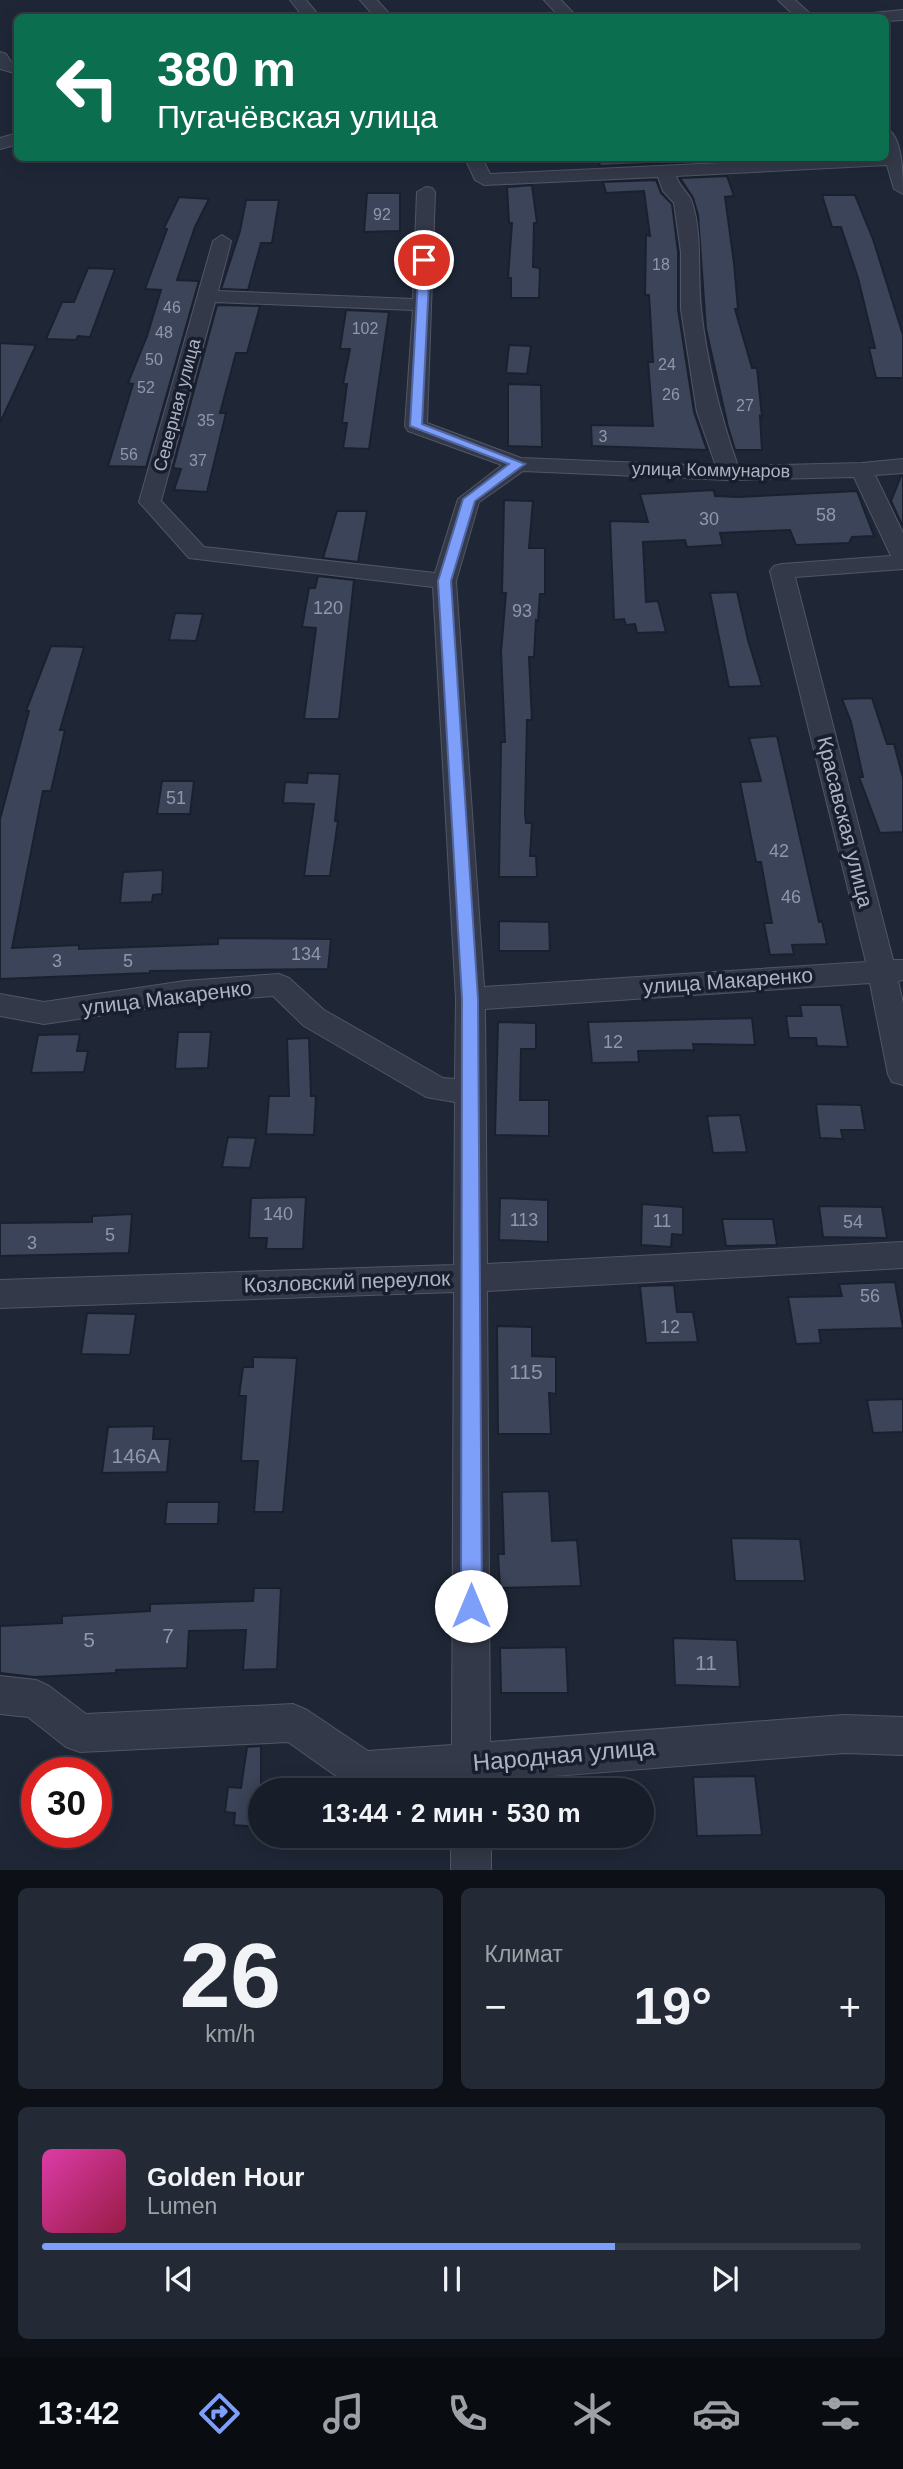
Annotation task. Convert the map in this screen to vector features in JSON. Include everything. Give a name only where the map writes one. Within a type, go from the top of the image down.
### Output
[{"type":"street","points":[[298,0],[310,14]]},
{"type":"street","points":[[368,0],[381,14]]},
{"type":"street","points":[[552,0],[566,14]]},
{"type":"street","points":[[786,0],[802,14]]},
{"type":"street","points":[[0,57],[4,65],[14,68]]},
{"type":"street","points":[[889,140],[898,160],[903,189]]},
{"type":"street","points":[[475,161],[484,180],[879,161]]},
{"type":"street","points":[[665,172],[672,191],[683,201],[690,252],[691,309],[708,412],[729,473]]},
{"type":"street","points":[[206,296],[423,305],[426,192]]},
{"type":"street","name":"Северная улица","points":[[222,241],[150,502],[197,553],[444,581]]},
{"type":"street","name":"улица Коммунаров","points":[[423,305],[416,426],[519,464],[729,473],[862,470],[903,466]]},
{"type":"street","points":[[471,1776],[470,999],[444,581],[469,499],[519,464]]},
{"type":"street","points":[[862,470],[903,559]]},
{"type":"street","name":"Красавская улица","points":[[903,559],[782,571],[892,970],[903,1074]]},
{"type":"street","name":"улица Макаренко","points":[[470,999],[892,970]]},
{"type":"street","name":"улица Макаренко","points":[[0,1005],[44,1013],[186,992],[279,985],[314,1018],[436,1089],[470,1092]]},
{"type":"street","name":"Козловский переулок","points":[[0,1294],[471,1278],[903,1255]]},
{"type":"street","name":"Народная улица","points":[[0,1695],[36,1699],[80,1733],[293,1723],[363,1771],[471,1776],[844,1734],[903,1736]]},
{"type":"street","points":[[471,1848],[471,1870]]},
{"type":"building","points":[[599,161],[718,161],[600,166]]},
{"type":"building","points":[[727,176],[734,196],[725,197],[734,263],[738,309],[735,309],[752,368],[757,368],[762,450],[735,450],[728,427],[706,329],[698,215],[693,198],[680,178]]},
{"type":"building","points":[[656,180],[661,193],[672,204],[678,252],[678,309],[694,412],[707,450],[592,446],[591,425],[653,426],[648,362],[653,362],[649,295],[645,295],[646,235],[650,236],[644,191],[606,193],[603,182]]},
{"type":"building","points":[[532,185],[537,223],[534,223],[533,267],[540,268],[539,298],[511,298],[511,278],[508,278],[512,223],[509,223],[507,187]]},
{"type":"building","points":[[367,193],[400,193],[400,231],[364,232]]},
{"type":"building","points":[[822,195],[855,195],[873,239],[903,335],[903,378],[876,378],[869,348],[875,348],[858,278],[841,227],[832,227]]},
{"type":"building","points":[[179,197],[209,199],[195,227],[177,280],[199,281],[146,467],[108,466],[133,384],[128,383],[147,336],[161,290],[145,289],[167,229],[164,228]]},
{"type":"building","points":[[246,200],[279,200],[272,243],[261,243],[248,290],[221,289],[240,231]]},
{"type":"building","points":[[88,268],[115,269],[90,337],[78,336],[76,340],[46,339],[62,302],[74,302]]},
{"type":"building","points":[[217,305],[260,306],[247,353],[236,353],[220,413],[226,413],[207,492],[174,490],[181,469],[173,468]]},
{"type":"building","points":[[346,310],[389,312],[369,449],[343,448],[347,423],[342,423],[347,384],[343,384],[350,349],[340,349]]},
{"type":"building","points":[[0,343],[36,345],[0,423]]},
{"type":"building","points":[[509,345],[531,346],[527,374],[506,373]]},
{"type":"building","points":[[508,384],[541,385],[542,447],[508,446]]},
{"type":"building","points":[[903,476],[903,527],[891,501]]},
{"type":"building","points":[[714,490],[715,496],[739,497],[857,491],[874,536],[852,537],[849,543],[796,545],[790,530],[720,533],[723,545],[687,547],[685,540],[643,542],[646,602],[658,601],[666,632],[637,633],[635,624],[626,625],[624,619],[614,620],[610,521],[648,522],[640,494]]},
{"type":"building","points":[[504,500],[533,501],[529,548],[545,548],[545,594],[540,594],[534,657],[529,657],[532,720],[527,720],[525,813],[526,823],[532,823],[530,856],[536,856],[537,877],[499,877],[501,742],[505,742],[501,652],[506,593],[502,593]]},
{"type":"building","points":[[337,511],[367,511],[358,562],[323,558]]},
{"type":"building","points":[[318,576],[354,580],[339,719],[304,719],[316,628],[302,627],[309,588],[315,588]]},
{"type":"building","points":[[737,592],[762,686],[729,687],[710,593]]},
{"type":"building","points":[[175,613],[203,614],[196,641],[169,640]]},
{"type":"building","points":[[51,646],[84,647],[60,730],[65,730],[51,791],[43,791],[12,948],[79,945],[79,949],[218,944],[218,938],[331,939],[328,969],[150,971],[0,979],[0,819],[29,711],[26,711]]},
{"type":"building","points":[[872,698],[887,744],[894,744],[903,778],[903,832],[880,833],[859,777],[863,777],[851,722],[842,699]]},
{"type":"building","points":[[777,736],[819,922],[822,921],[827,944],[792,945],[794,954],[770,955],[764,923],[772,923],[761,862],[756,862],[740,782],[761,781],[749,738]]},
{"type":"building","points":[[308,773],[340,774],[335,821],[338,821],[330,876],[304,876],[314,804],[283,803],[285,782],[307,783]]},
{"type":"building","points":[[162,781],[194,781],[190,814],[157,814]]},
{"type":"building","points":[[163,870],[162,894],[153,895],[152,902],[120,903],[123,872]]},
{"type":"building","points":[[499,921],[549,922],[550,951],[499,951]]},
{"type":"building","points":[[800,1005],[841,1005],[848,1047],[817,1046],[816,1038],[789,1038],[786,1016],[802,1016]]},
{"type":"building","points":[[752,1018],[755,1045],[693,1044],[694,1050],[638,1051],[639,1062],[592,1063],[588,1022]]},
{"type":"building","points":[[498,1022],[536,1023],[536,1049],[521,1049],[520,1100],[549,1100],[549,1136],[495,1135]]},
{"type":"building","points":[[178,1032],[211,1032],[208,1068],[175,1069]]},
{"type":"building","points":[[80,1034],[77,1051],[88,1051],[84,1072],[31,1073],[38,1035]]},
{"type":"building","points":[[309,1038],[311,1096],[316,1096],[314,1135],[266,1134],[269,1096],[289,1096],[287,1039]]},
{"type":"building","points":[[816,1104],[861,1105],[865,1130],[841,1130],[843,1139],[820,1138]]},
{"type":"building","points":[[740,1115],[747,1152],[713,1153],[707,1116]]},
{"type":"building","points":[[228,1137],[256,1138],[250,1168],[222,1167]]},
{"type":"building","points":[[306,1197],[303,1249],[266,1249],[267,1238],[249,1238],[251,1198]]},
{"type":"building","points":[[500,1198],[548,1200],[548,1242],[499,1240]]},
{"type":"building","points":[[642,1204],[683,1207],[683,1235],[672,1234],[671,1247],[641,1245]]},
{"type":"building","points":[[819,1206],[882,1207],[887,1238],[823,1237]]},
{"type":"building","points":[[132,1214],[129,1253],[0,1256],[0,1223],[92,1222],[92,1216]]},
{"type":"building","points":[[722,1219],[773,1219],[777,1245],[726,1246]]},
{"type":"building","points":[[895,1282],[903,1328],[819,1330],[821,1343],[796,1344],[788,1297],[842,1296],[839,1284]]},
{"type":"building","points":[[674,1285],[677,1312],[693,1312],[698,1342],[646,1343],[640,1286]]},
{"type":"building","points":[[87,1313],[136,1314],[130,1355],[81,1354]]},
{"type":"building","points":[[497,1326],[532,1327],[532,1356],[556,1357],[556,1394],[549,1393],[551,1434],[498,1434]]},
{"type":"building","points":[[253,1357],[297,1358],[283,1512],[254,1512],[258,1461],[241,1461],[246,1396],[239,1396],[243,1367],[253,1367]]},
{"type":"building","points":[[903,1399],[903,1432],[873,1433],[867,1400]]},
{"type":"building","points":[[154,1426],[153,1439],[170,1439],[167,1472],[102,1473],[108,1427]]},
{"type":"building","points":[[549,1491],[552,1541],[577,1540],[581,1586],[500,1588],[498,1554],[504,1554],[502,1492]]},
{"type":"building","points":[[167,1502],[219,1502],[218,1524],[165,1524]]},
{"type":"building","points":[[731,1538],[800,1539],[805,1581],[735,1581]]},
{"type":"building","points":[[254,1588],[281,1588],[277,1669],[243,1670],[246,1630],[189,1631],[187,1668],[116,1670],[116,1673],[34,1677],[0,1673],[0,1626],[62,1623],[62,1616],[150,1611],[150,1604],[253,1601]]},
{"type":"building","points":[[673,1638],[737,1640],[740,1687],[675,1685]]},
{"type":"building","points":[[566,1647],[568,1693],[501,1693],[500,1648]]},
{"type":"building","points":[[261,1746],[261,1778],[248,1778],[248,1826],[234,1825],[235,1813],[225,1812],[228,1787],[241,1788],[247,1747]]},
{"type":"building","points":[[755,1776],[762,1835],[697,1836],[693,1777]]},
{"type":"route","points":[[424,260],[416,426],[519,464],[469,499],[444,581],[470,999],[471,1606]]}]
